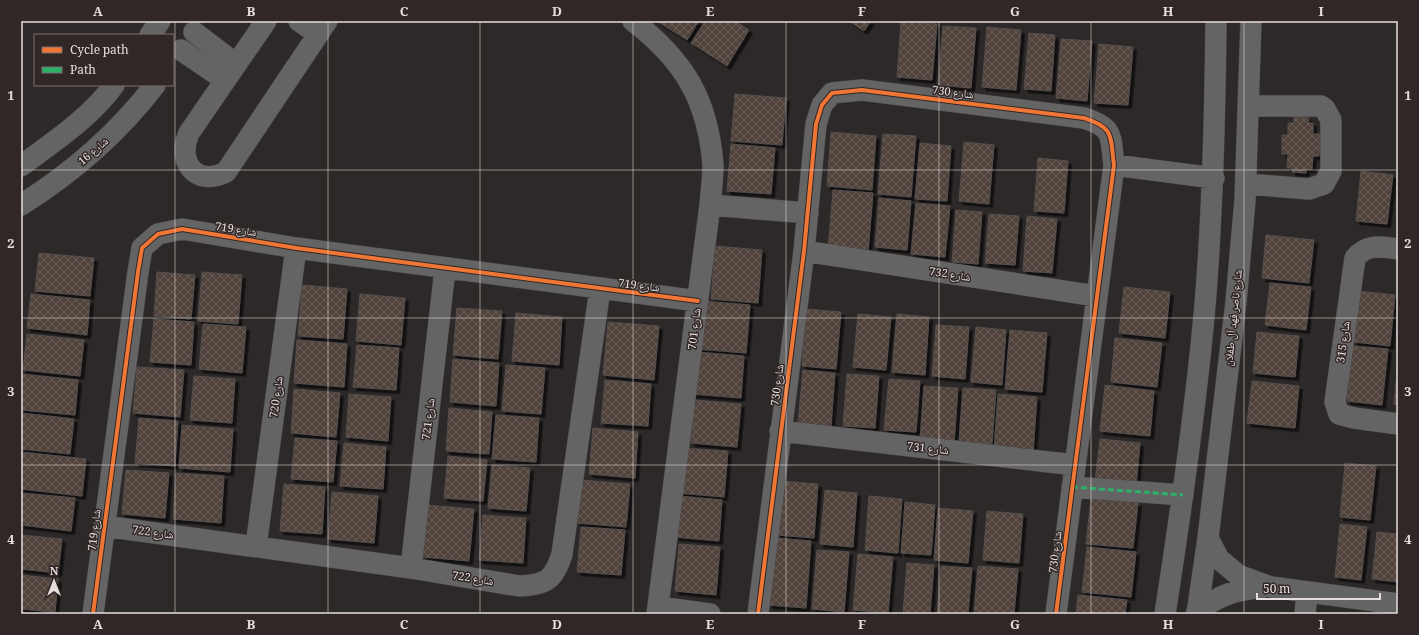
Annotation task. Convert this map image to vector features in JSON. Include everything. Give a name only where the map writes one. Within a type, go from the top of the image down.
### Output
[{"type":"street","points":[[151,34],[160,21]]},
{"type":"street","points":[[266,21],[189,133],[185,142],[184,150],[186,160],[191,169],[206,177],[216,177],[226,172],[323,28],[299,21]]},
{"type":"street","name":"شارع 701","points":[[633,21],[667,50],[685,73],[695,90],[708,132],[713,167],[710,205],[658,611]]},
{"type":"street","points":[[1165,614],[1183,495],[1205,306],[1214,178],[1216,21]]},
{"type":"street","points":[[1238,21],[1237,46],[1250,64]]},
{"type":"street","name":"شارع ناصر فهد آل طفلان","points":[[1197,612],[1208,538],[1236,302],[1246,184],[1251,21]]},
{"type":"street","points":[[198,27],[231,72],[177,56],[198,27]]},
{"type":"street","points":[[21,166],[61,136],[105,97],[113,86]]},
{"type":"street","name":"شارع 16","points":[[21,205],[42,192],[102,145],[140,105],[154,86]]},
{"type":"street","name":"شارع 730","points":[[758,614],[804,251],[816,124],[822,105],[832,93],[862,90],[1084,118],[1101,124],[1110,134],[1114,165],[1056,614]]},
{"type":"street","points":[[1246,184],[1309,189],[1324,184],[1330,171],[1332,120],[1325,109],[1321,106],[1248,106]]},
{"type":"street","points":[[1114,165],[1214,178]]},
{"type":"street","points":[[710,205],[808,214]]},
{"type":"street","name":"شارع 719","points":[[93,614],[142,248],[158,234],[182,229],[296,248],[445,269],[698,301]]},
{"type":"street","name":"شارع 315","points":[[1398,249],[1376,246],[1362,250],[1355,258],[1335,402],[1339,414],[1354,418],[1398,424]]},
{"type":"street","name":"شارع 720","points":[[256,546],[296,248]]},
{"type":"street","name":"شارع 732","points":[[804,251],[1096,296]]},
{"type":"street","name":"شارع 721","points":[[411,568],[445,269]]},
{"type":"street","name":"شارع 722","points":[[104,526],[411,568],[520,586],[535,585],[548,579],[557,571],[562,554],[600,289]]},
{"type":"street","name":"شارع 731","points":[[780,431],[1075,465]]},
{"type":"street","points":[[1072,487],[1183,495]]},
{"type":"street","points":[[1208,538],[1219,559],[1238,575],[1271,587],[1398,604]]},
{"type":"street","points":[[1197,612],[1216,599],[1238,590],[1271,587]]},
{"type":"street","points":[[1305,614],[1307,592]]},
{"type":"street","points":[[658,611],[710,614]]},
{"type":"building","points":[[657,21],[699,21],[687,40]]},
{"type":"building","points":[[705,21],[735,21],[749,30],[727,66],[691,43]]},
{"type":"building","points":[[849,21],[871,21],[864,31]]},
{"type":"building","points":[[901,21],[937,24],[932,80],[897,77]]},
{"type":"building","points":[[943,26],[976,28],[971,88],[938,85]]},
{"type":"building","points":[[987,27],[1021,30],[1016,90],[982,87]]},
{"type":"building","points":[[1029,33],[1055,35],[1051,91],[1024,89]]},
{"type":"building","points":[[1061,39],[1092,41],[1087,101],[1056,98]]},
{"type":"building","points":[[1099,44],[1133,47],[1128,105],[1094,103]]},
{"type":"building","points":[[735,94],[786,98],[782,145],[731,141]]},
{"type":"building","points":[[1294,117],[1309,118],[1308,123],[1313,123],[1313,134],[1320,134],[1319,156],[1313,156],[1312,169],[1306,169],[1306,173],[1292,172],[1292,168],[1287,168],[1288,154],[1282,154],[1282,135],[1288,135],[1288,123],[1294,123]]},
{"type":"building","points":[[831,132],[876,136],[872,190],[827,186]]},
{"type":"building","points":[[883,134],[916,136],[911,197],[878,194]]},
{"type":"building","points":[[964,142],[994,145],[989,204],[959,201]]},
{"type":"building","points":[[920,143],[951,146],[947,201],[915,199]]},
{"type":"building","points":[[731,144],[775,148],[771,194],[727,191]]},
{"type":"building","points":[[1038,158],[1068,161],[1064,213],[1034,211]]},
{"type":"building","points":[[1361,171],[1393,175],[1387,224],[1356,221]]},
{"type":"building","points":[[833,190],[873,193],[868,252],[828,249]]},
{"type":"building","points":[[879,198],[911,201],[907,250],[875,247]]},
{"type":"building","points":[[916,203],[950,206],[945,257],[911,254]]},
{"type":"building","points":[[956,210],[982,212],[978,264],[952,262]]},
{"type":"building","points":[[989,214],[1019,216],[1015,265],[985,263]]},
{"type":"building","points":[[1027,216],[1057,219],[1052,273],[1023,271]]},
{"type":"building","points":[[1266,235],[1314,240],[1309,283],[1262,278]]},
{"type":"building","points":[[715,246],[762,250],[758,303],[711,299]]},
{"type":"building","points":[[39,253],[94,258],[90,296],[35,291]]},
{"type":"building","points":[[157,272],[195,275],[191,319],[154,316]]},
{"type":"building","points":[[202,272],[242,275],[238,324],[198,321]]},
{"type":"building","points":[[1270,283],[1311,287],[1306,330],[1265,325]]},
{"type":"building","points":[[302,285],[347,289],[343,339],[298,336]]},
{"type":"building","points":[[1124,287],[1170,292],[1165,338],[1119,333]]},
{"type":"building","points":[[1359,291],[1395,295],[1390,346],[1354,342]]},
{"type":"building","points":[[31,294],[90,300],[87,335],[27,328]]},
{"type":"building","points":[[360,294],[405,298],[401,345],[356,341]]},
{"type":"building","points":[[701,301],[750,305],[746,353],[697,349]]},
{"type":"building","points":[[457,308],[502,311],[498,359],[453,355]]},
{"type":"building","points":[[806,309],[841,312],[836,369],[802,366]]},
{"type":"building","points":[[516,313],[562,317],[559,365],[512,361]]},
{"type":"building","points":[[858,314],[891,317],[886,370],[853,367]]},
{"type":"building","points":[[897,314],[929,317],[925,375],[892,372]]},
{"type":"building","points":[[154,319],[194,322],[191,365],[150,362]]},
{"type":"building","points":[[608,322],[659,326],[654,380],[603,375]]},
{"type":"building","points":[[203,324],[246,327],[242,373],[199,369]]},
{"type":"building","points":[[936,325],[969,327],[965,379],[932,376]]},
{"type":"building","points":[[976,327],[1006,330],[1002,385],[971,382]]},
{"type":"building","points":[[1010,330],[1047,333],[1042,392],[1005,389]]},
{"type":"building","points":[[1257,332],[1299,336],[1295,377],[1253,373]]},
{"type":"building","points":[[27,334],[84,340],[80,376],[23,370]]},
{"type":"building","points":[[1115,338],[1162,343],[1157,387],[1111,382]]},
{"type":"building","points":[[297,340],[347,344],[344,387],[294,383]]},
{"type":"building","points":[[357,345],[399,348],[396,390],[353,387]]},
{"type":"building","points":[[1353,346],[1388,349],[1382,405],[1347,401]]},
{"type":"building","points":[[696,352],[744,356],[741,398],[692,394]]},
{"type":"building","points":[[453,359],[499,363],[496,406],[450,402]]},
{"type":"building","points":[[1398,363],[1398,405],[1394,404]]},
{"type":"building","points":[[506,365],[545,368],[541,414],[502,411]]},
{"type":"building","points":[[137,367],[184,370],[180,417],[133,413]]},
{"type":"building","points":[[803,370],[835,373],[831,426],[798,423]]},
{"type":"building","points":[[21,374],[78,380],[75,415],[21,410]]},
{"type":"building","points":[[847,374],[879,376],[875,428],[843,426]]},
{"type":"building","points":[[194,376],[235,379],[232,423],[190,420]]},
{"type":"building","points":[[889,379],[920,381],[916,432],[884,430]]},
{"type":"building","points":[[605,380],[651,384],[648,426],[601,423]]},
{"type":"building","points":[[1252,381],[1299,386],[1295,428],[1247,423]]},
{"type":"building","points":[[1105,385],[1154,391],[1150,436],[1100,431]]},
{"type":"building","points":[[924,386],[958,388],[954,443],[920,440]]},
{"type":"building","points":[[963,388],[996,390],[992,444],[959,442]]},
{"type":"building","points":[[294,389],[340,393],[336,437],[291,433]]},
{"type":"building","points":[[349,394],[391,397],[388,441],[346,437]]},
{"type":"building","points":[[998,394],[1037,397],[1033,453],[994,450]]},
{"type":"building","points":[[695,400],[741,404],[737,447],[691,443]]},
{"type":"building","points":[[449,408],[492,412],[489,454],[446,451]]},
{"type":"building","points":[[21,413],[74,419],[70,454],[21,449]]},
{"type":"building","points":[[496,415],[539,418],[536,462],[492,459]]},
{"type":"building","points":[[139,418],[178,421],[175,466],[135,463]]},
{"type":"building","points":[[182,425],[233,429],[230,472],[179,468]]},
{"type":"building","points":[[593,428],[638,432],[635,478],[589,474]]},
{"type":"building","points":[[295,438],[337,441],[333,482],[291,479]]},
{"type":"building","points":[[1100,439],[1140,443],[1136,486],[1095,482]]},
{"type":"building","points":[[344,443],[386,447],[383,489],[340,486]]},
{"type":"building","points":[[682,448],[728,451],[724,497],[678,493]]},
{"type":"building","points":[[21,452],[86,459],[82,496],[21,489]]},
{"type":"building","points":[[448,456],[487,460],[483,501],[444,498]]},
{"type":"building","points":[[1345,463],[1376,466],[1370,520],[1340,517]]},
{"type":"building","points":[[492,465],[530,468],[526,511],[488,508]]},
{"type":"building","points":[[126,470],[169,473],[165,518],[122,514]]},
{"type":"building","points":[[176,473],[224,476],[221,523],[173,519]]},
{"type":"building","points":[[580,480],[630,484],[626,527],[577,523]]},
{"type":"building","points":[[781,481],[818,484],[814,538],[777,535]]},
{"type":"building","points":[[284,484],[325,487],[322,534],[280,531]]},
{"type":"building","points":[[825,490],[857,493],[853,547],[820,544]]},
{"type":"building","points":[[332,492],[378,496],[374,543],[328,539]]},
{"type":"building","points":[[21,493],[75,498],[71,531],[21,525]]},
{"type":"building","points":[[678,496],[722,500],[719,541],[675,537]]},
{"type":"building","points":[[869,496],[902,499],[898,553],[865,550]]},
{"type":"building","points":[[1091,498],[1138,503],[1133,548],[1086,544]]},
{"type":"building","points":[[905,502],[935,505],[931,555],[901,553]]},
{"type":"building","points":[[427,505],[474,509],[469,561],[423,557]]},
{"type":"building","points":[[938,508],[973,511],[968,563],[934,560]]},
{"type":"building","points":[[987,511],[1023,514],[1019,563],[983,560]]},
{"type":"building","points":[[483,515],[526,518],[523,563],[479,560]]},
{"type":"building","points":[[1340,524],[1367,527],[1361,580],[1335,577]]},
{"type":"building","points":[[581,527],[625,530],[621,575],[577,572]]},
{"type":"building","points":[[1377,532],[1398,534],[1398,582],[1372,579]]},
{"type":"building","points":[[21,535],[62,539],[58,573],[21,569]]},
{"type":"building","points":[[775,538],[811,541],[806,608],[769,605]]},
{"type":"building","points":[[679,544],[720,547],[716,595],[675,591]]},
{"type":"building","points":[[1087,547],[1136,552],[1131,597],[1082,592]]},
{"type":"building","points":[[817,550],[849,552],[844,612],[812,609]]},
{"type":"building","points":[[858,554],[893,557],[888,613],[853,610]]},
{"type":"building","points":[[907,563],[934,565],[930,614],[903,613]]},
{"type":"building","points":[[941,566],[972,568],[968,614],[937,614]]},
{"type":"building","points":[[978,566],[1018,569],[1014,614],[974,614]]},
{"type":"building","points":[[21,575],[58,579],[55,612],[21,609]]},
{"type":"building","points":[[1078,595],[1127,600],[1125,614],[1076,614]]},
{"type":"marked path","points":[[1072,487],[1183,495]]},
{"type":"cycle path","points":[[758,614],[804,251],[816,124],[822,105],[832,93],[862,90],[1084,118],[1101,125],[1109,134],[1114,165],[1056,614]]},
{"type":"cycle path","points":[[93,614],[142,248],[158,234],[182,229],[296,248],[698,301]]}]
